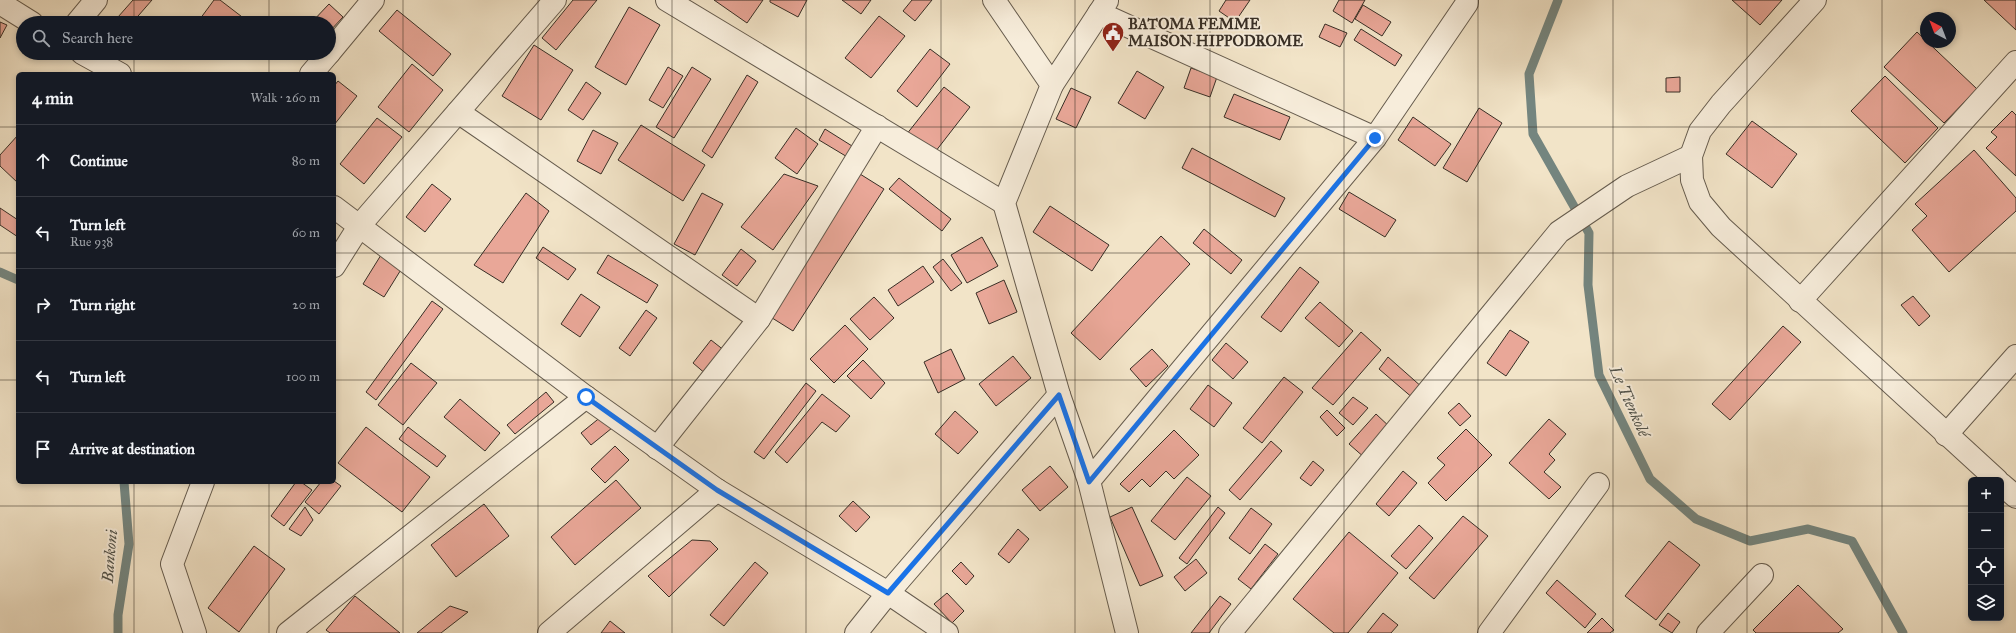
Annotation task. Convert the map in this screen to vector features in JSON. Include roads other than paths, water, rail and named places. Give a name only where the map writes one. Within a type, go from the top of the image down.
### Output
[{"type":"street","points":[[83,16],[96,0]]},
{"type":"street","points":[[336,45],[373,0]]},
{"type":"street","points":[[336,263],[360,225],[555,0]]},
{"type":"street","points":[[667,0],[1004,203]]},
{"type":"street","points":[[994,0],[1052,85]]},
{"type":"street","points":[[1815,0],[1720,104],[1700,131],[1691,156],[1692,180],[1700,202],[1721,227],[1800,301],[1994,477]]},
{"type":"street","points":[[1089,482],[1375,138],[1465,1]]},
{"type":"street","points":[[0,3],[21,16]]},
{"type":"street","points":[[1127,633],[1089,482],[1059,395],[1004,203],[1052,85],[1103,6],[1375,138]]},
{"type":"street","points":[[95,60],[116,72]]},
{"type":"street","points":[[313,72],[323,60]]},
{"type":"street","points":[[1800,301],[2016,62]]},
{"type":"street","points":[[458,112],[759,319]]},
{"type":"street","points":[[657,448],[759,319],[877,126]]},
{"type":"street","points":[[1230,633],[1559,232],[1627,186],[1691,156]]},
{"type":"street","points":[[336,208],[586,397],[717,490],[888,593],[946,633]]},
{"type":"street","points":[[1946,435],[2016,356]]},
{"type":"street","points":[[856,633],[888,593],[1059,395]]},
{"type":"street","points":[[288,633],[586,397]]},
{"type":"street","points":[[195,633],[172,564],[202,484]]},
{"type":"street","points":[[1489,633],[1598,484]]},
{"type":"street","points":[[2004,487],[2016,497]]},
{"type":"street","points":[[549,633],[717,490]]},
{"type":"street","points":[[1708,633],[1762,575]]},
{"type":"waterway","name":"Le Tienkolé","points":[[1558,0],[1529,74],[1533,134],[1589,233],[1588,285],[1599,375],[1650,479],[1696,519],[1750,541],[1808,529],[1852,541],[1903,633]]},
{"type":"waterway","name":"Bankoni","points":[[0,272],[16,279]]},
{"type":"waterway","name":"Bankoni","points":[[118,633],[118,615],[129,544],[124,484]]},
{"type":"place","name":"BATOMA FEMME MAISON HIPPODROME","points":[[1113,52]]}]
